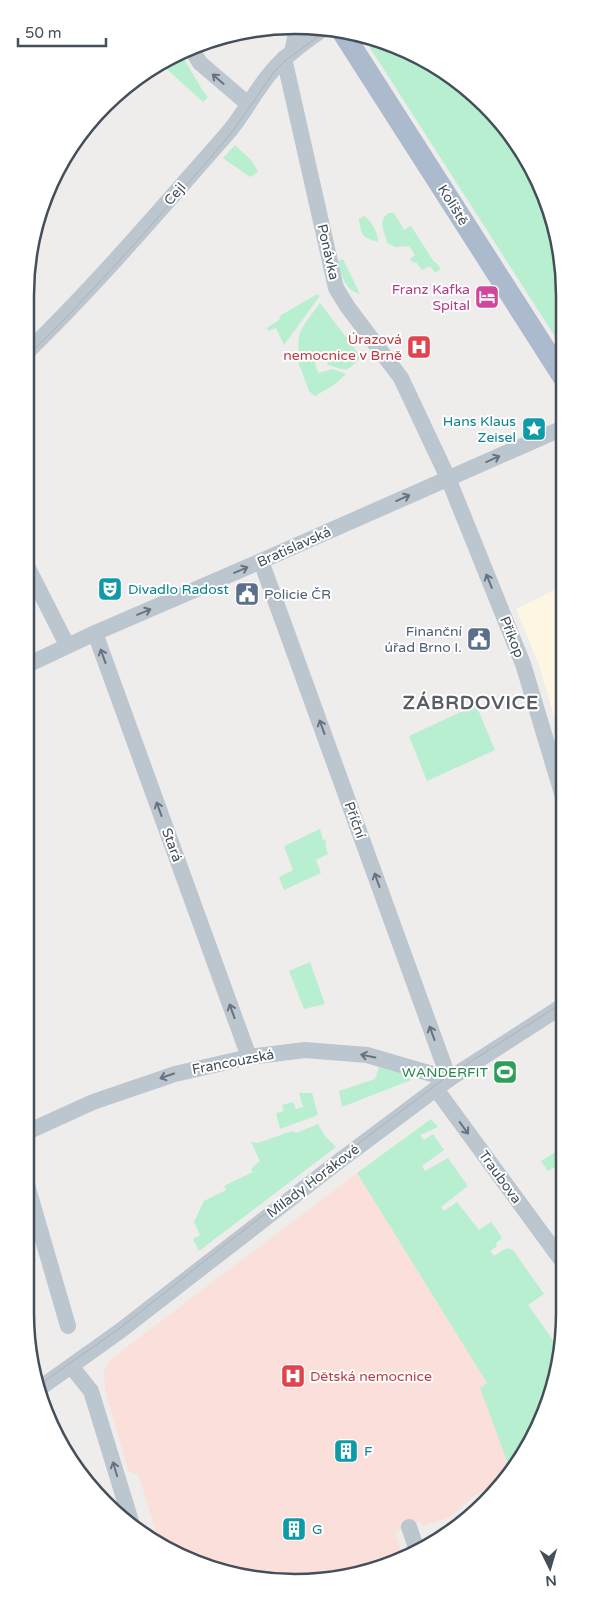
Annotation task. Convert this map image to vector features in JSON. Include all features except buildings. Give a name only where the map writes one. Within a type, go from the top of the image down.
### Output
[{"type":"main road","name":"Koliště","points":[[347,39],[556,366]]},
{"type":"street","points":[[288,55],[296,34]]},
{"type":"street","name":"Cejl","points":[[34,345],[130,245],[230,130],[272,70],[315,34]]},
{"type":"street","points":[[195,54],[200,63],[248,104]]},
{"type":"street","name":"Ponávka","points":[[288,55],[336,288],[347,306],[401,378],[448,478]]},
{"type":"street","name":"Bratislavská","points":[[34,662],[67,645],[556,431]]},
{"type":"street","name":"Příkop","points":[[448,478],[523,664],[556,773]]},
{"type":"street","name":"Příční","points":[[261,561],[449,1079]]},
{"type":"street","points":[[34,580],[67,645]]},
{"type":"street","name":"Stará","points":[[95,633],[249,1057]]},
{"type":"street","name":"Milady Horákové","points":[[44,1385],[120,1330],[449,1079],[556,1010]]},
{"type":"street","name":"Francouzská","points":[[34,1129],[93,1102],[176,1074],[249,1057],[305,1050],[367,1055],[449,1079]]},
{"type":"street","name":"Traubova","points":[[436,1089],[556,1252]]},
{"type":"street","points":[[34,1209],[68,1326]]},
{"type":"street","points":[[70,1367],[91,1391],[129,1514]]},
{"type":"street","points":[[409,1526],[415,1545]]},
{"type":"shaded area","points":[[556,589],[556,723],[539,665],[516,609]]},
{"type":"shaded area","name":"Dětská nemocnice","points":[[357,1173],[487,1383],[480,1388],[508,1464],[490,1487],[471,1498],[450,1517],[423,1526],[421,1521],[395,1533],[401,1551],[379,1560],[346,1569],[312,1574],[278,1574],[227,1565],[179,1547],[156,1534],[138,1473],[134,1474],[128,1470],[105,1390],[104,1372],[111,1359]]},
{"type":"green space","points":[[368,45],[411,61],[454,88],[480,110],[502,136],[521,164],[542,211],[551,244],[556,278],[556,338]]},
{"type":"green space","points":[[184,59],[208,97],[203,102],[166,68]]},
{"type":"green space","points":[[235,145],[252,161],[258,172],[250,177],[223,158]]},
{"type":"green space","points":[[388,213],[394,213],[404,230],[411,226],[434,262],[441,269],[435,273],[430,266],[422,270],[417,263],[412,262],[410,259],[415,255],[409,246],[395,247],[387,243],[382,223]]},
{"type":"green space","points":[[364,216],[374,228],[378,242],[369,239],[362,233],[359,219]]},
{"type":"green space","points":[[343,259],[360,294],[347,286],[344,281],[338,261]]},
{"type":"green space","points":[[319,295],[319,297],[284,345],[276,328],[268,331],[267,328],[279,320],[281,315]]},
{"type":"green space","points":[[320,303],[361,357],[346,369],[328,365],[325,356],[314,359],[318,373],[333,369],[346,374],[334,385],[315,396],[309,391],[297,359],[300,358],[298,341],[302,328]]},
{"type":"green space","points":[[476,705],[495,750],[427,781],[409,736]]},
{"type":"green space","points":[[320,829],[323,840],[325,839],[328,854],[316,860],[321,873],[284,890],[279,877],[293,870],[284,846]]},
{"type":"green space","points":[[310,962],[325,1004],[304,1009],[289,971]]},
{"type":"green space","points":[[379,1066],[409,1076],[411,1080],[342,1107],[339,1091],[375,1079]]},
{"type":"green space","points":[[299,1093],[312,1093],[318,1115],[280,1129],[276,1113],[284,1111],[282,1105],[293,1102],[296,1109],[303,1107]]},
{"type":"green space","points":[[431,1119],[438,1127],[420,1135],[424,1140],[433,1134],[444,1150],[422,1166],[425,1171],[448,1158],[468,1186],[441,1207],[444,1211],[457,1202],[479,1230],[491,1222],[502,1237],[496,1243],[497,1246],[490,1251],[494,1256],[507,1248],[513,1250],[544,1294],[528,1305],[555,1342],[551,1364],[536,1413],[521,1444],[508,1464],[480,1388],[487,1383],[357,1173]]},
{"type":"green space","points":[[318,1124],[324,1135],[336,1147],[199,1251],[193,1239],[200,1235],[194,1222],[204,1201],[226,1190],[224,1186],[253,1172],[251,1169],[260,1161],[251,1142],[258,1143],[292,1131],[296,1133]]},
{"type":"green space","points":[[556,1152],[556,1166],[548,1171],[541,1161]]},
{"type":"tram line","points":[[34,349],[67,317],[132,247],[211,157],[232,132],[274,72],[285,61],[320,35]]},
{"type":"tram line","points":[[43,1382],[120,1328],[240,1233],[445,1078],[556,1007]]},
{"type":"place","name":"Franz Kafka Spital","points":[[487,297]]},
{"type":"place","name":"Úrazová nemocnice v Brně","points":[[419,347]]},
{"type":"place","name":"Hans Klaus Zeisel","points":[[534,429]]},
{"type":"place","name":"Divadlo Radost","points":[[110,589]]},
{"type":"place","name":"Policie ČR","points":[[247,594]]},
{"type":"place","name":"Finanční úřad Brno I.","points":[[479,639]]},
{"type":"place","name":"WANDERFIT","points":[[505,1072]]},
{"type":"place","name":"Dětská nemocnice","points":[[293,1376]]},
{"type":"place","name":"F","points":[[346,1451]]},
{"type":"place","name":"G","points":[[294,1529]]},
{"type":"district","name":"ZÁBRDOVICE","points":[[471,703]]}]
